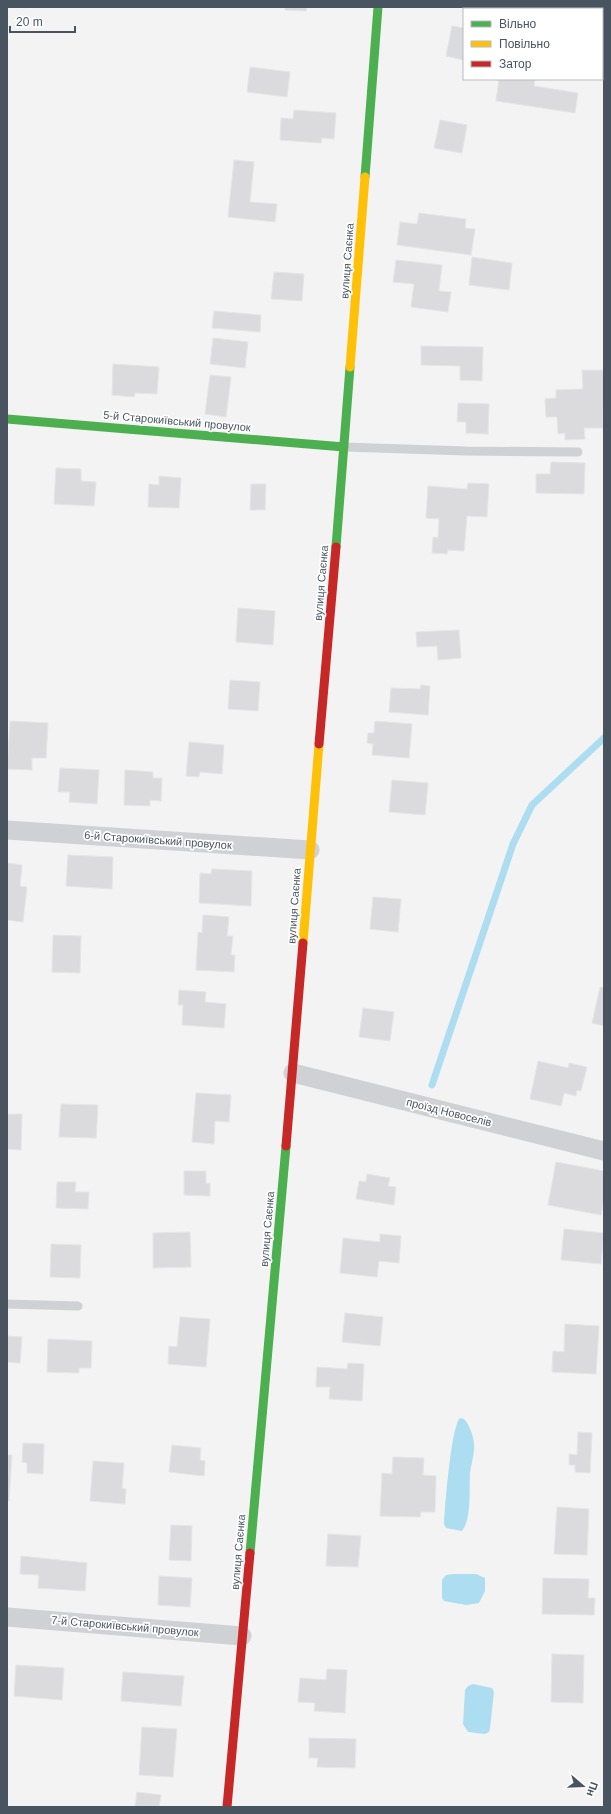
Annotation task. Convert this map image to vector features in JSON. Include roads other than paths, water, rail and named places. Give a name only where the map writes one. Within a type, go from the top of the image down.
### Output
[{"type":"street","name":"вулиця Саєнка","points":[[227,1807],[294,1073],[310,850],[344,447],[378,7]]},
{"type":"street","name":"5-й Старокиївський провулок","points":[[7,419],[344,447]]},
{"type":"street","name":"6-й Старокиївський провулок","points":[[7,830],[310,850]]},
{"type":"street","name":"проїзд Новоселів","points":[[294,1073],[604,1151]]},
{"type":"street","name":"7-й Старокиївський провулок","points":[[7,1617],[242,1636]]},
{"type":"lane","points":[[344,447],[466,451],[578,452]]},
{"type":"lane","points":[[7,1304],[78,1306]]},
{"type":"water","points":[[460,1418],[464,1419],[468,1425],[473,1437],[474,1445],[474,1454],[470,1473],[469,1511],[462,1531],[446,1528],[444,1524],[451,1451],[457,1424]]},
{"type":"water","points":[[476,1574],[485,1578],[485,1591],[479,1603],[466,1605],[444,1601],[442,1598],[442,1580],[446,1575]]},
{"type":"water","points":[[473,1684],[492,1688],[494,1692],[490,1728],[489,1732],[485,1734],[468,1732],[463,1724],[465,1690],[468,1686]]},
{"type":"waterway","points":[[432,1085],[513,844],[532,805],[604,738]]}]
